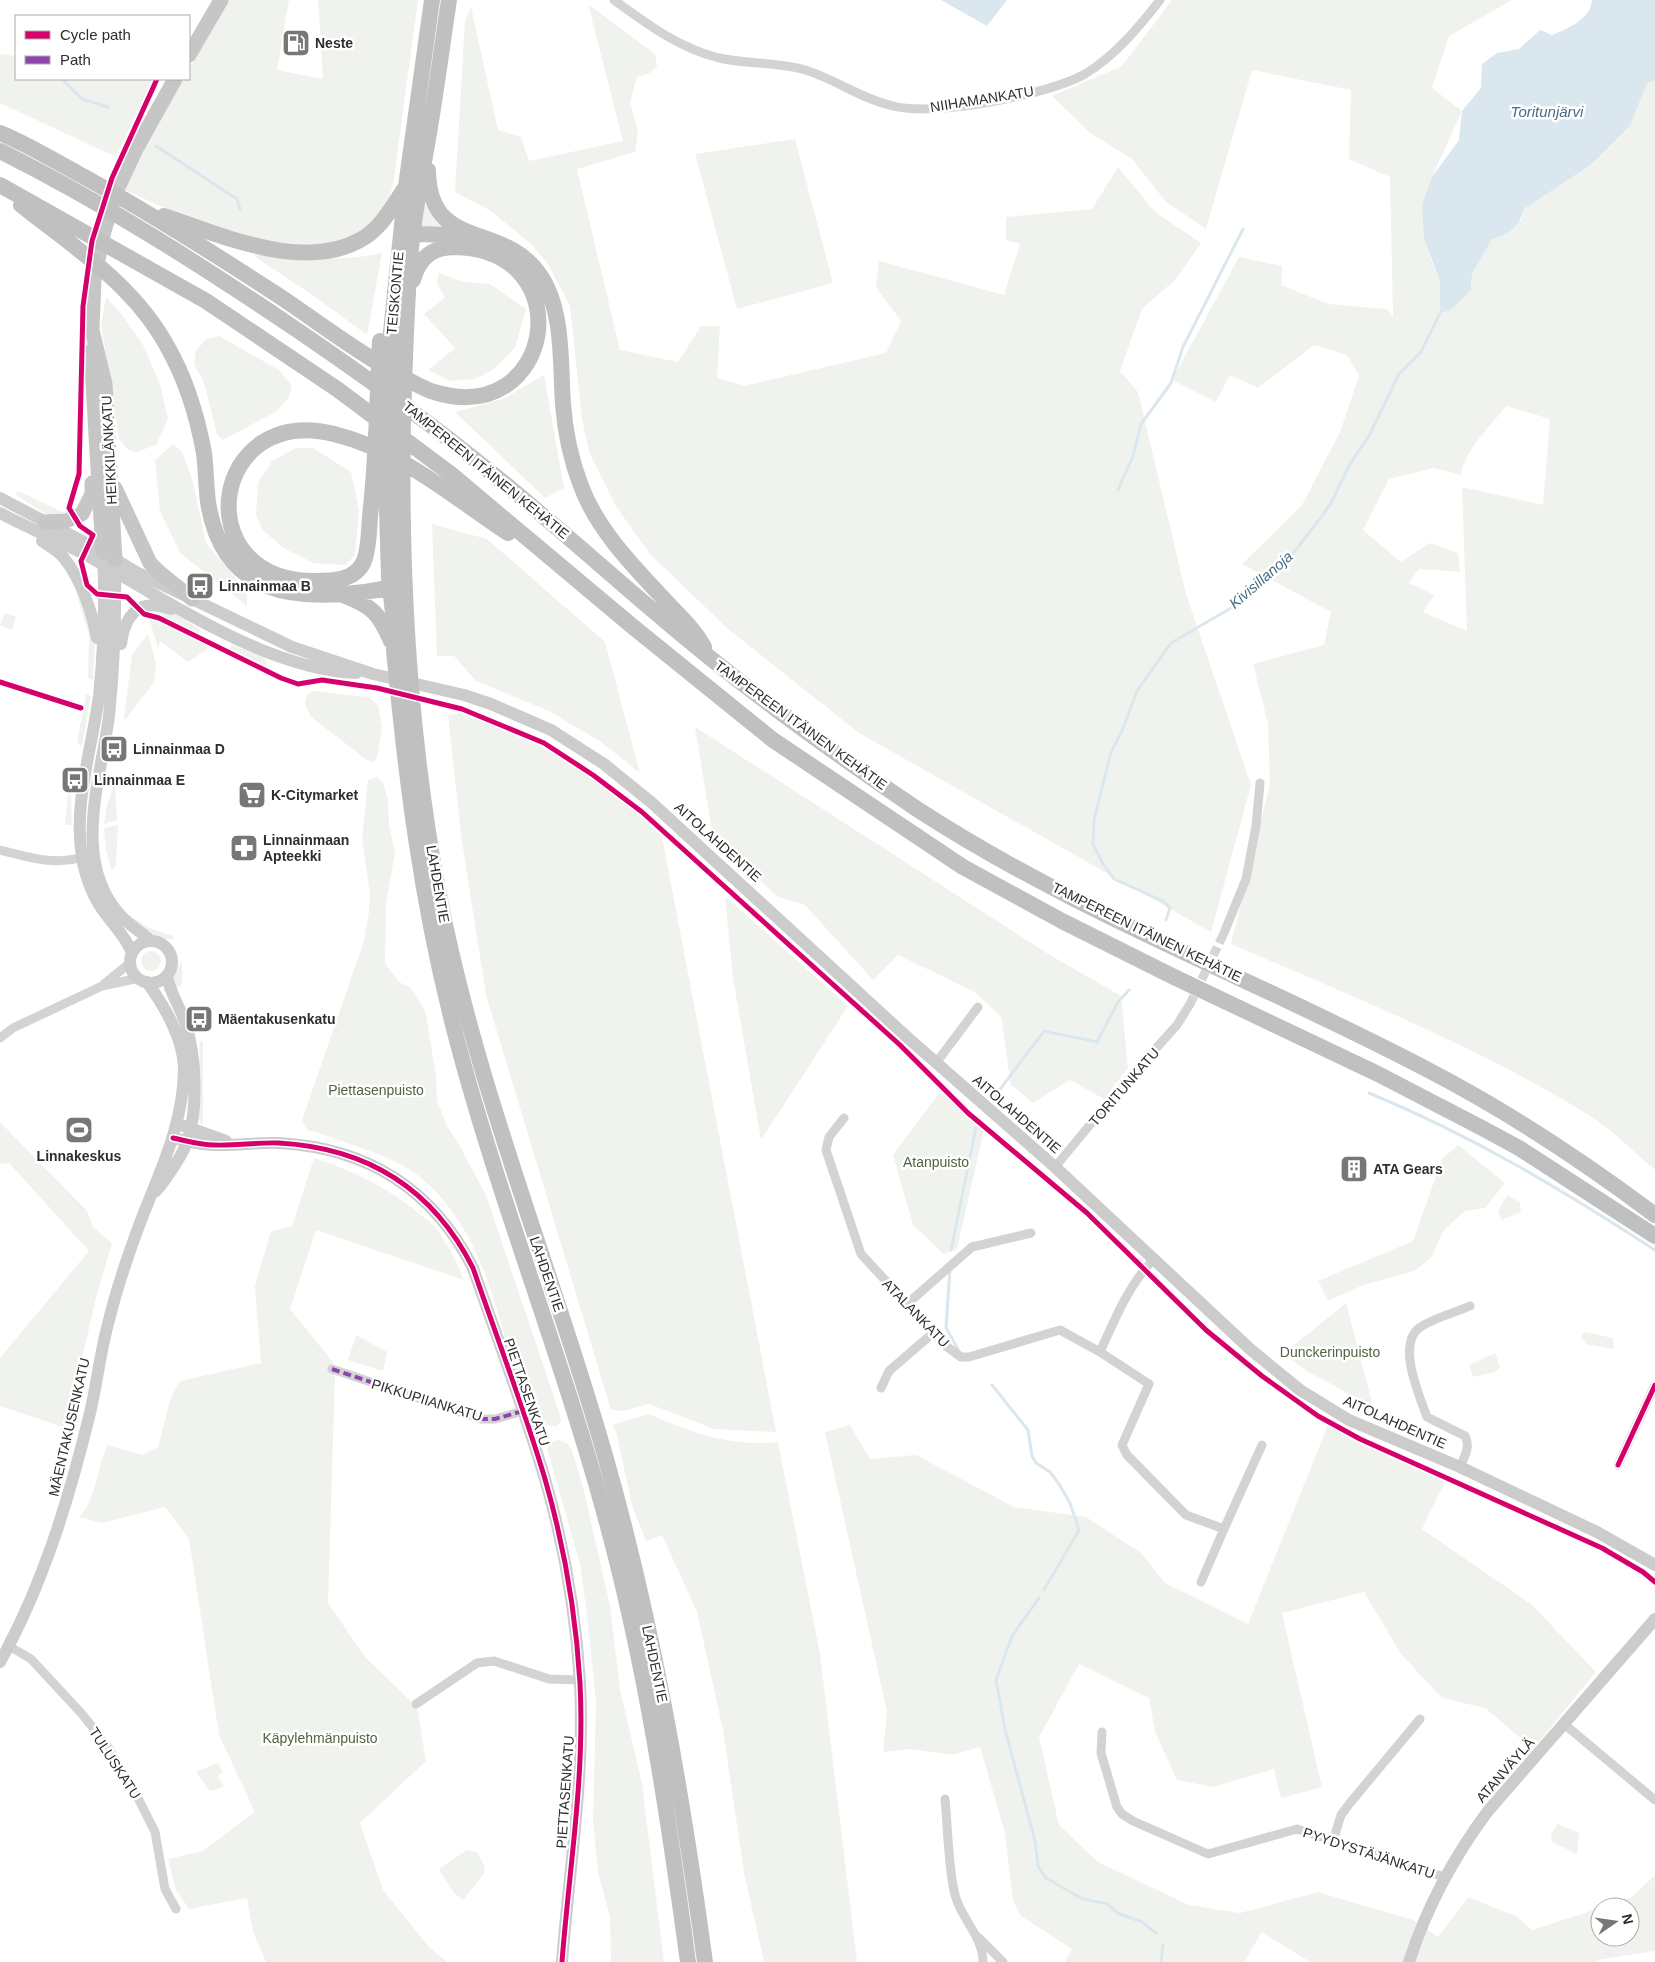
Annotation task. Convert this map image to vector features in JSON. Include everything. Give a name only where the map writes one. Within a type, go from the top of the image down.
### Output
[{"type":"highway","name":"TEISKONTIE","points":[[392,331],[407,298],[406,186],[432,0]]},
{"type":"highway","name":"TEISKONTIE","points":[[395,583],[387,493],[392,331],[396,278],[428,144],[449,0]]},
{"type":"highway","points":[[0,134],[136,207],[266,288],[379,363],[434,392],[460,396],[493,392],[510,382],[531,359],[537,343],[539,325],[538,307],[533,293],[515,268],[489,253],[455,247],[431,252],[416,270],[407,298]]},
{"type":"highway","points":[[428,144],[429,191],[437,212],[451,224],[516,251],[533,265],[547,286],[555,316],[559,345],[565,424],[569,448],[581,488],[603,528],[663,599],[696,632],[710,658]]},
{"type":"highway","name":"TAMPEREEN ITÄINEN KEHÄTIE","points":[[0,151],[131,222],[219,277],[413,411],[586,551],[710,658],[844,760],[951,830],[1115,919],[1422,1067],[1529,1127],[1606,1178],[1655,1215]]},
{"type":"highway","name":"TAMPEREEN ITÄINEN KEHÄTIE","points":[[0,185],[206,301],[329,384],[452,474],[773,740],[963,867],[1062,921],[1172,976],[1378,1074],[1519,1148],[1655,1236]]},
{"type":"highway","points":[[136,207],[232,239],[260,246],[310,253],[341,248],[360,240],[382,222],[406,186]]},
{"type":"highway","points":[[0,189],[111,276],[154,323],[177,365],[193,403],[204,454],[212,517],[221,545],[239,569],[263,585],[294,593],[395,583]]},
{"type":"highway","points":[[406,237],[482,237]]},
{"type":"highway","points":[[401,652],[373,609],[340,587],[286,578],[266,570],[250,559],[239,544],[232,528],[229,513],[231,484],[241,462],[262,442],[288,432],[306,430],[334,434],[369,446],[410,466],[571,574]]},
{"type":"highway","points":[[340,587],[357,571],[364,561],[387,493]]},
{"type":"highway","name":"LAHDENTIE","points":[[395,583],[407,711],[438,891],[461,992],[518,1191],[584,1387],[606,1461],[650,1635],[684,1808],[705,1962]]},
{"type":"highway","name":"LAHDENTIE","points":[[407,711],[405,772],[419,866],[453,1025],[491,1152],[575,1409],[624,1592],[666,1806],[688,1962]]},
{"type":"main road","points":[[190,53],[221,0]]},
{"type":"main road","name":"HEIKKILÄNKATU","points":[[109,562],[94,426],[90,348],[94,279],[101,243],[112,204],[128,165],[175,80]]},
{"type":"main road","name":"HEIKKILÄNKATU","points":[[92,324],[105,384],[110,475],[109,562]]},
{"type":"main road","points":[[45,522],[75,519],[87,507],[92,494],[91,450],[94,426]]},
{"type":"main road","points":[[110,475],[150,563],[158,573],[176,584],[192,599]]},
{"type":"main road","name":"AITOLAHDENTIE","points":[[0,498],[45,522],[196,617],[287,660],[315,668],[373,674]]},
{"type":"main road","name":"AITOLAHDENTIE","points":[[0,513],[14,521],[192,599],[292,647],[373,674],[464,695],[491,704],[551,730],[604,764],[652,802],[936,1063],[1055,1167],[1250,1349],[1300,1390],[1349,1420],[1460,1467],[1596,1532],[1655,1565]]},
{"type":"main road","points":[[14,521],[63,556],[70,567],[94,622],[98,642],[99,688]]},
{"type":"main road","points":[[109,562],[99,688],[80,829],[88,856],[94,896],[104,912],[128,941],[134,974],[143,980],[154,982],[166,976],[172,963],[169,951],[160,944],[151,941],[122,917],[109,900],[88,856],[105,746],[112,681],[109,562]]},
{"type":"main road","points":[[112,681],[126,621],[139,607],[163,606],[196,617]]},
{"type":"main road","points":[[131,958],[140,945],[151,941]]},
{"type":"main road","name":"MÄENTAKUSENKATU","points":[[152,1195],[165,1181],[188,1141],[191,1127],[195,1061],[186,1024],[172,995],[166,976]]},
{"type":"main road","name":"MÄENTAKUSENKATU","points":[[0,1662],[9,1646],[64,1512],[90,1412],[107,1325],[140,1222],[152,1195],[177,1125],[182,1096],[184,1066],[179,1042],[166,1011],[143,980]]},
{"type":"main road","name":"PIETTASENKATU","points":[[177,1125],[191,1127],[204,1134],[236,1144]]},
{"type":"main road","name":"PIETTASENKATU","points":[[173,1138],[215,1146],[294,1144],[350,1156],[402,1183],[429,1204],[458,1239],[473,1268],[545,1478],[560,1541],[576,1637],[580,1680],[580,1793],[562,1962]]},
{"type":"main road","name":"ATANVÄYLÄ","points":[[1409,1962],[1421,1926],[1444,1877],[1488,1811],[1655,1619]]},
{"type":"street","name":"NIIHAMANKATU","points":[[614,0],[658,32],[702,52],[720,58],[804,70],[829,79],[874,101],[895,107],[923,109],[1001,99],[1062,84],[1085,74],[1118,48],[1160,0]]},
{"type":"street","points":[[1224,932],[1246,879],[1256,826],[1260,783]]},
{"type":"street","points":[[0,850],[47,862],[88,856]]},
{"type":"street","points":[[102,986],[131,958]]},
{"type":"street","points":[[0,1038],[13,1028],[102,986],[143,980]]},
{"type":"street","name":"TORITUNKATU","points":[[1055,1167],[1123,1085],[1177,1025],[1190,1004]]},
{"type":"street","points":[[936,1063],[978,1007]]},
{"type":"street","name":"ATALANKATU","points":[[844,1118],[829,1137],[826,1150],[861,1254],[933,1333],[961,1357],[969,1357],[1060,1330],[1100,1352]]},
{"type":"street","points":[[907,1304],[972,1247],[1032,1233]]},
{"type":"street","points":[[1153,1260],[1138,1277],[1128,1294],[1100,1352],[1149,1384],[1122,1445],[1127,1455],[1186,1515],[1224,1529]]},
{"type":"street","points":[[1460,1467],[1468,1448],[1468,1442],[1465,1436],[1427,1417],[1409,1357],[1409,1346],[1420,1328],[1470,1306]]},
{"type":"street","points":[[881,1388],[889,1371],[933,1333]]},
{"type":"street","name":"PIKKUPIIANKATU","points":[[332,1369],[481,1419],[495,1419],[522,1411]]},
{"type":"street","points":[[1618,1465],[1655,1385]]},
{"type":"street","points":[[1201,1582],[1262,1445]]},
{"type":"street","name":"TULUSKATU","points":[[9,1646],[31,1659],[82,1714],[108,1748],[135,1792],[155,1832],[165,1888],[176,1909]]},
{"type":"street","points":[[416,1704],[477,1663],[494,1662],[548,1679],[580,1680]]},
{"type":"street","points":[[1333,1841],[1340,1815],[1420,1719]]},
{"type":"street","points":[[1564,1724],[1655,1800]]},
{"type":"street","name":"PYYDYSTÄJÄNKATU","points":[[1102,1732],[1101,1752],[1117,1807],[1122,1814],[1133,1821],[1208,1854],[1289,1830],[1304,1831],[1444,1877]]},
{"type":"street","points":[[945,1799],[955,1895],[963,1916],[978,1937],[1003,1962]]},
{"type":"street","points":[[978,1937],[983,1962]]},
{"type":"green space","points":[[229,0],[289,0],[277,70],[323,79],[318,0],[418,0],[393,185],[386,208],[354,238],[324,245],[259,241],[180,215],[125,190],[148,141],[182,80],[190,80],[190,67]]},
{"type":"green space","points":[[1172,0],[1512,0],[1449,36],[1432,88],[1462,111],[1422,204],[1431,260],[1440,282],[1440,313],[1471,290],[1472,274],[1492,239],[1522,219],[1524,209],[1592,164],[1630,126],[1647,82],[1655,80],[1655,1170],[1596,1120],[1501,1066],[1367,1002],[1231,944],[1270,784],[1268,724],[1253,664],[1324,645],[1331,612],[1242,564],[1302,505],[1340,432],[1359,376],[1347,355],[1314,345],[1258,388],[1230,375],[1216,402],[1172,380],[1239,257],[1282,266],[1281,285],[1328,304],[1387,309],[1393,318],[1390,177],[1349,159],[1351,90],[1252,70],[1206,229],[1166,202],[1132,159],[1090,133],[1052,96],[1122,66]],"holes":[[[1506,406],[1550,419],[1543,505],[1462,487],[1467,631],[1423,612],[1434,595],[1409,583],[1419,569],[1460,572],[1458,553],[1430,543],[1401,562],[1363,530],[1389,479],[1434,468],[1461,475],[1467,456]]]},
{"type":"green space","points":[[588,4],[655,54],[657,67],[648,74],[637,77],[630,102],[638,132],[635,152],[577,169],[620,350],[678,362],[701,326],[720,326],[717,378],[744,386],[886,353],[901,321],[876,287],[879,261],[1004,295],[1020,244],[1006,240],[1006,217],[1092,209],[1118,167],[1155,212],[1201,243],[1176,279],[1142,309],[1120,371],[1138,392],[1186,594],[1251,785],[1211,932],[859,733],[728,629],[650,554],[615,505],[589,452],[582,419],[570,306],[548,264],[531,244],[491,211],[455,192],[465,21],[471,7],[498,130],[521,137],[529,161],[623,141]]},
{"type":"green space","points":[[0,54],[15,56],[15,80],[153,80],[116,157],[0,103]]},
{"type":"green space","points":[[795,139],[833,283],[737,309],[695,154]]},
{"type":"green space","points":[[424,202],[431,214],[450,230],[420,226]]},
{"type":"green space","points":[[255,252],[335,258],[350,258],[382,253],[367,335],[314,296],[255,257]]},
{"type":"green space","points":[[439,273],[464,282],[490,284],[526,309],[515,348],[493,370],[475,379],[451,381],[428,370],[455,348],[424,314],[445,298],[437,284]]},
{"type":"green space","points":[[106,297],[122,315],[143,345],[160,384],[168,419],[156,445],[136,452],[128,450],[119,439],[101,325]]},
{"type":"green space","points":[[219,336],[279,370],[292,386],[289,397],[277,411],[223,440],[217,434],[204,383],[194,364],[196,351],[205,340]]},
{"type":"green space","points":[[544,375],[564,488],[545,498],[455,412],[503,399]]},
{"type":"green space","points":[[173,444],[182,452],[193,482],[206,543],[247,592],[247,606],[180,553],[160,511],[155,460]]},
{"type":"green space","points":[[296,448],[313,448],[351,472],[359,510],[355,555],[345,565],[313,563],[283,548],[263,530],[256,515],[258,483],[272,461]]},
{"type":"green space","points":[[18,491],[67,514],[47,515],[16,495]]},
{"type":"green space","points":[[432,524],[487,539],[605,642],[640,773],[601,742],[549,711],[476,681],[454,656],[437,656]]},
{"type":"green space","points":[[79,592],[95,643],[93,680],[88,678],[89,635],[77,596]]},
{"type":"green space","points":[[148,611],[175,613],[201,630],[199,635]]},
{"type":"green space","points":[[5,613],[16,617],[12,630],[0,625]]},
{"type":"green space","points":[[149,618],[209,645],[209,648],[188,662],[160,641],[158,649]]},
{"type":"green space","points":[[148,634],[156,663],[154,682],[126,719],[124,718],[132,655]]},
{"type":"green space","points":[[232,645],[264,657],[269,671],[229,650]]},
{"type":"green space","points":[[313,691],[368,697],[378,705],[382,728],[377,758],[373,762],[367,760],[311,717],[305,705],[307,695]]},
{"type":"green space","points":[[86,694],[91,696],[82,746],[77,743]]},
{"type":"green space","points":[[461,713],[517,734],[569,763],[617,797],[662,837],[776,1432],[714,1429],[649,1404],[623,1411],[611,1410],[486,995],[461,835],[448,715]]},
{"type":"green space","points":[[695,727],[1050,955],[1121,996],[1128,1068],[1104,1099],[1070,1080],[1033,1103],[1011,1085],[1001,1017],[975,992],[898,955],[873,980],[805,905],[778,897],[713,838]]},
{"type":"green space","name":"Piettasenpuisto","points":[[376,777],[383,782],[388,800],[389,825],[395,853],[386,904],[385,963],[399,982],[411,988],[426,1013],[436,1077],[437,1101],[448,1128],[486,1195],[559,1412],[561,1421],[557,1426],[545,1425],[536,1413],[522,1386],[485,1274],[468,1236],[445,1202],[432,1187],[409,1169],[376,1153],[307,1130],[302,1120],[364,941],[370,892],[362,840],[368,780]]},
{"type":"green space","points":[[115,782],[117,820],[104,824],[107,805]]},
{"type":"green space","points":[[68,795],[71,795],[72,825],[66,825],[65,822]]},
{"type":"green space","points":[[118,825],[116,865],[112,871],[106,851],[104,828]]},
{"type":"green space","points":[[725,896],[848,1006],[761,1140],[733,978]]},
{"type":"green space","points":[[134,918],[149,928],[173,936],[174,939],[156,937],[132,920]]},
{"type":"green space","points":[[151,951],[158,954],[161,961],[158,968],[151,971],[144,968],[141,961],[144,954]]},
{"type":"green space","points":[[182,961],[182,984],[175,990],[172,974]]},
{"type":"green space","points":[[203,1041],[203,1126],[199,1119],[196,1098],[199,1042]]},
{"type":"green space","name":"Atanpuisto","points":[[940,1092],[984,1130],[957,1249],[944,1254],[913,1225],[893,1155]]},
{"type":"green space","points":[[0,1122],[86,1210],[94,1228],[112,1243],[95,1302],[66,1428],[0,1406],[0,1358],[89,1251],[9,1163],[0,1164]]},
{"type":"green space","points":[[1458,1145],[1505,1183],[1485,1208],[1465,1211],[1444,1230],[1431,1258],[1414,1271],[1363,1285],[1328,1301],[1318,1281],[1413,1241],[1442,1159]]},
{"type":"green space","name":"Käpylehmänpuisto","points":[[314,1158],[356,1174],[382,1188],[407,1204],[428,1221],[437,1229],[445,1241],[464,1280],[316,1230],[290,1309],[332,1361],[335,1377],[328,1603],[365,1657],[417,1707],[426,1761],[360,1823],[383,1890],[429,1947],[447,1962],[266,1962],[253,1932],[247,1898],[189,1909],[176,1890],[168,1859],[203,1851],[255,1812],[219,1735],[189,1539],[165,1507],[102,1523],[79,1517],[85,1510],[93,1492],[108,1445],[143,1455],[158,1447],[171,1397],[180,1381],[261,1363],[255,1286],[271,1231],[292,1226]]},
{"type":"green space","points":[[1507,1195],[1520,1202],[1521,1212],[1502,1220],[1498,1211]]},
{"type":"green space","name":"Dunckerinpuisto","points":[[1346,1303],[1373,1406],[1310,1373],[1283,1354]]},
{"type":"green space","points":[[1585,1332],[1613,1338],[1614,1348],[1586,1344],[1581,1337]]},
{"type":"green space","points":[[356,1335],[387,1352],[383,1371],[348,1360]]},
{"type":"green space","points":[[1495,1353],[1500,1367],[1495,1372],[1473,1377],[1469,1365]]},
{"type":"green space","points":[[649,1414],[696,1433],[712,1437],[744,1442],[778,1442],[820,1654],[857,1962],[764,1962],[744,1873],[723,1730],[697,1612],[662,1535],[646,1541],[632,1505],[616,1431],[612,1425]]},
{"type":"green space","points":[[850,1425],[870,1459],[916,1455],[1014,1507],[1086,1517],[1141,1553],[1165,1583],[1248,1624],[1328,1425],[1355,1441],[1445,1482],[1422,1529],[1532,1605],[1596,1672],[1533,1749],[1485,1708],[1442,1698],[1401,1654],[1364,1592],[1282,1613],[1322,1787],[1281,1798],[1274,1769],[1213,1787],[1177,1780],[1155,1732],[1149,1698],[1079,1664],[1039,1737],[1059,1825],[1098,1862],[1189,1905],[1240,1913],[1318,1892],[1413,1920],[1438,1937],[1468,1897],[1516,1916],[1532,1930],[1590,1911],[1590,1947],[1640,1947],[1640,1897],[1632,1897],[1655,1875],[1655,1951],[1597,1960],[1596,1962],[1310,1962],[1262,1932],[1244,1962],[1065,1962],[1072,1949],[1021,1916],[1013,1901],[1005,1833],[980,1747],[953,1755],[911,1749],[883,1752],[887,1712],[825,1432]]},
{"type":"green space","points":[[559,1440],[567,1443],[572,1450],[584,1491],[610,1606],[620,1689],[642,1784],[664,1962],[611,1962],[610,1917],[598,1872],[593,1821],[596,1701],[588,1623],[580,1564],[547,1448],[553,1441]]},
{"type":"green space","points":[[218,1763],[223,1772],[218,1776],[224,1786],[213,1791],[209,1790],[197,1774],[198,1771]]},
{"type":"green space","points":[[1558,1824],[1579,1833],[1577,1854],[1552,1842],[1551,1834]]},
{"type":"green space","points":[[467,1850],[477,1852],[485,1867],[484,1874],[463,1900],[454,1893],[439,1869]]},
{"type":"water","points":[[941,0],[1007,0],[987,26]]},
{"type":"water","name":"Toritunjärvi","points":[[1592,0],[1655,0],[1655,80],[1647,83],[1630,126],[1592,164],[1524,209],[1520,220],[1513,229],[1504,235],[1492,239],[1472,274],[1471,290],[1451,310],[1440,313],[1440,282],[1424,238],[1422,204],[1432,177],[1459,140],[1462,111],[1481,88],[1482,64],[1497,53],[1519,49],[1540,30],[1552,35],[1571,26],[1583,18],[1591,7]]},
{"type":"waterway","points":[[63,80],[82,99],[108,107]]},
{"type":"waterway","points":[[156,146],[237,199],[240,209]]},
{"type":"waterway","points":[[1118,490],[1133,456],[1141,424],[1171,383],[1183,347],[1243,229]]},
{"type":"waterway","name":"Kivisillanoja","points":[[1166,920],[1170,908],[1163,901],[1114,879],[1103,864],[1093,844],[1094,820],[1111,752],[1122,731],[1137,691],[1171,643],[1231,608],[1289,558],[1299,546],[1330,505],[1350,464],[1370,434],[1399,374],[1421,352],[1440,313]]},
{"type":"waterway","name":"Kivisillanoja","points":[[995,1096],[1044,1031],[1097,1042],[1118,1002],[1129,990]]},
{"type":"waterway","points":[[1369,1093],[1480,1145],[1551,1185],[1655,1250]]},
{"type":"waterway","points":[[951,1250],[976,1128]]},
{"type":"waterway","points":[[950,1269],[946,1328],[958,1349]]},
{"type":"waterway","points":[[992,1385],[1028,1430],[1032,1456],[1036,1463],[1050,1472],[1059,1484],[1070,1503],[1079,1530],[1044,1590]]},
{"type":"waterway","points":[[1039,1598],[1012,1636],[996,1680],[1005,1729],[1035,1841],[1038,1866],[1045,1877],[1070,1892],[1083,1899],[1108,1904],[1117,1913],[1142,1922],[1156,1933]]},
{"type":"waterway","points":[[1161,1962],[1163,1945]]},
{"type":"tunnel","points":[[1190,1004],[1224,933]]},
{"type":"marked path","points":[[332,1369],[481,1419],[495,1419],[523,1411]]},
{"type":"cycle path","points":[[157,80],[112,178],[92,241],[83,306],[79,474],[69,508],[80,526],[93,535],[81,561],[87,585],[97,594],[127,597],[144,614],[159,618],[281,678],[298,684],[322,680],[377,688],[462,709],[544,743],[593,775],[642,812],[900,1045],[968,1113],[1087,1213],[1206,1330],[1262,1376],[1318,1416],[1360,1439],[1602,1548],[1643,1572],[1655,1582]]},
{"type":"cycle path","points":[[0,682],[81,708]]},
{"type":"cycle path","points":[[173,1138],[209,1145],[279,1143],[311,1147],[341,1154],[369,1164],[394,1178],[418,1195],[457,1240],[473,1268],[545,1479],[563,1555],[576,1632],[580,1683],[580,1753],[576,1823],[562,1962]]},
{"type":"cycle path","points":[[1618,1465],[1655,1385]]},
{"type":"place","name":"Neste","points":[[296,43]]},
{"type":"place","name":"Linnainmaa B","points":[[200,586]]},
{"type":"place","name":"Linnainmaa D","points":[[114,749]]},
{"type":"place","name":"Linnainmaa E","points":[[75,780]]},
{"type":"place","name":"K-Citymarket","points":[[252,795]]},
{"type":"place","name":"Linnainmaan Apteekki","points":[[244,848]]},
{"type":"place","name":"Mäentakusenkatu","points":[[199,1019]]},
{"type":"place","name":"Linnakeskus","points":[[79,1130]]},
{"type":"place","name":"ATA Gears","points":[[1354,1169]]}]
